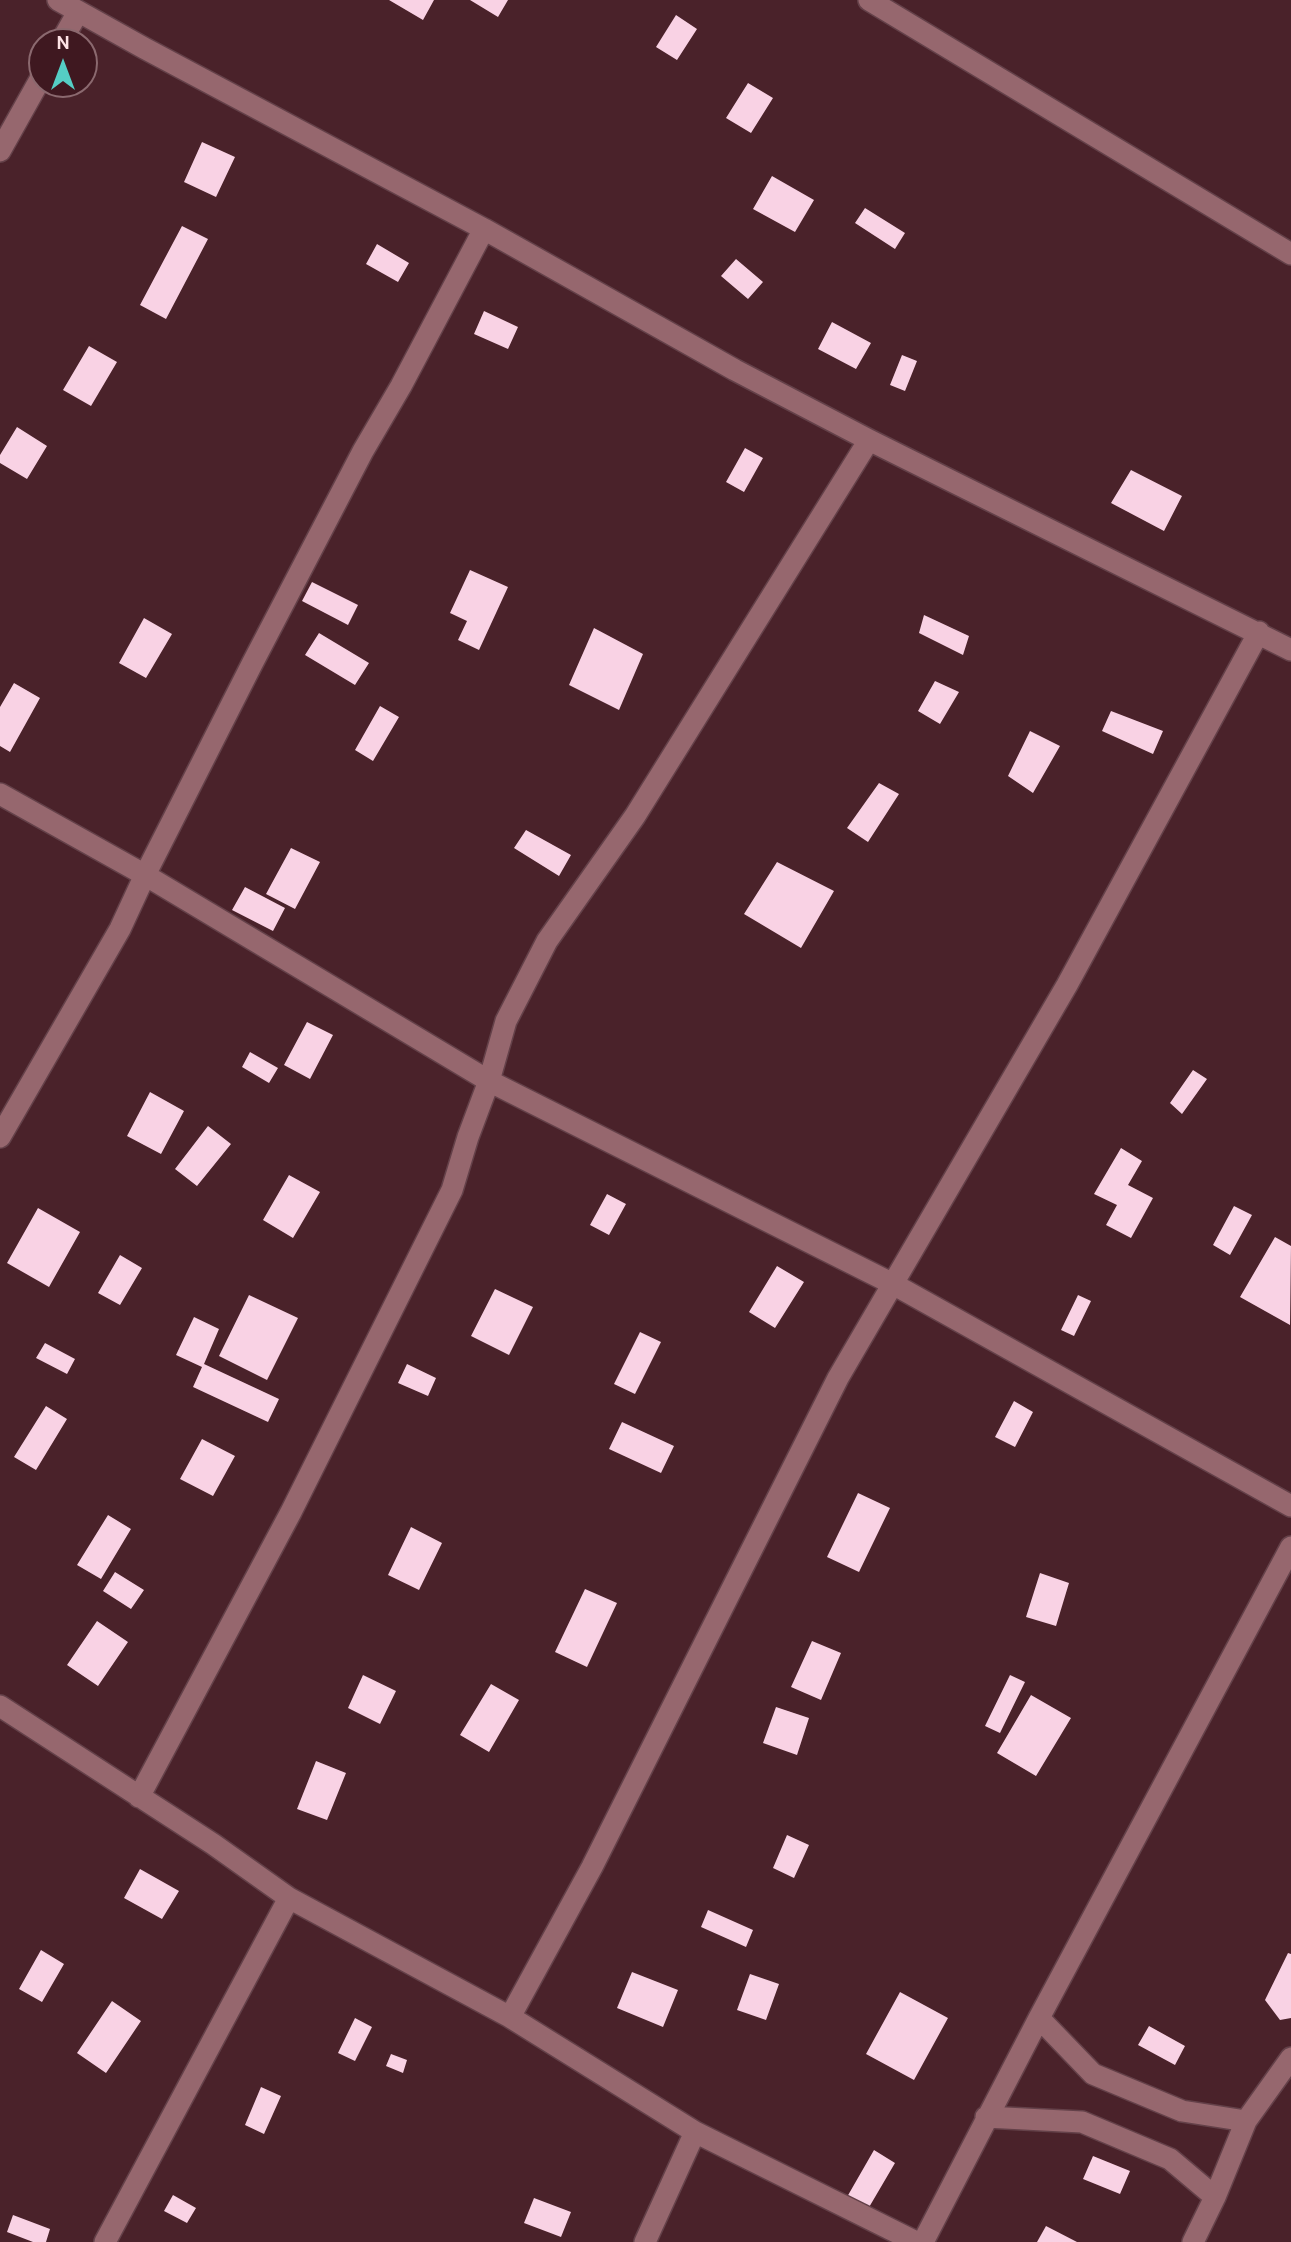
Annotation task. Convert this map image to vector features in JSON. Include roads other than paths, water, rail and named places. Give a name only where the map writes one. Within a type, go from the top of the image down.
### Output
[{"type":"street","points":[[58,0],[484,229],[735,370],[869,440],[1291,650]]},
{"type":"street","points":[[869,0],[1291,254]]},
{"type":"street","points":[[69,28],[78,12]]},
{"type":"street","points":[[0,151],[30,98]]},
{"type":"street","points":[[0,1138],[120,929],[145,874],[357,463],[484,229]]},
{"type":"street","points":[[139,1797],[291,1512],[452,1190],[506,1021],[547,941],[635,816],[869,440]]},
{"type":"street","points":[[510,2017],[592,1867],[838,1378],[1067,985],[1259,632]]},
{"type":"street","points":[[0,794],[145,874],[489,1081],[893,1284],[1291,1506]]},
{"type":"street","points":[[923,2242],[986,2117],[1291,1547]]},
{"type":"street","points":[[0,1706],[289,1898],[510,2017],[695,2132],[916,2242]]},
{"type":"street","points":[[105,2242],[289,1898]]},
{"type":"street","points":[[1039,2018],[1093,2074],[1182,2111],[1246,2121]]},
{"type":"street","points":[[1193,2242],[1246,2121],[1291,2057]]},
{"type":"street","points":[[986,2117],[1082,2122],[1170,2159],[1215,2197]]},
{"type":"street","points":[[645,2242],[695,2132]]}]
